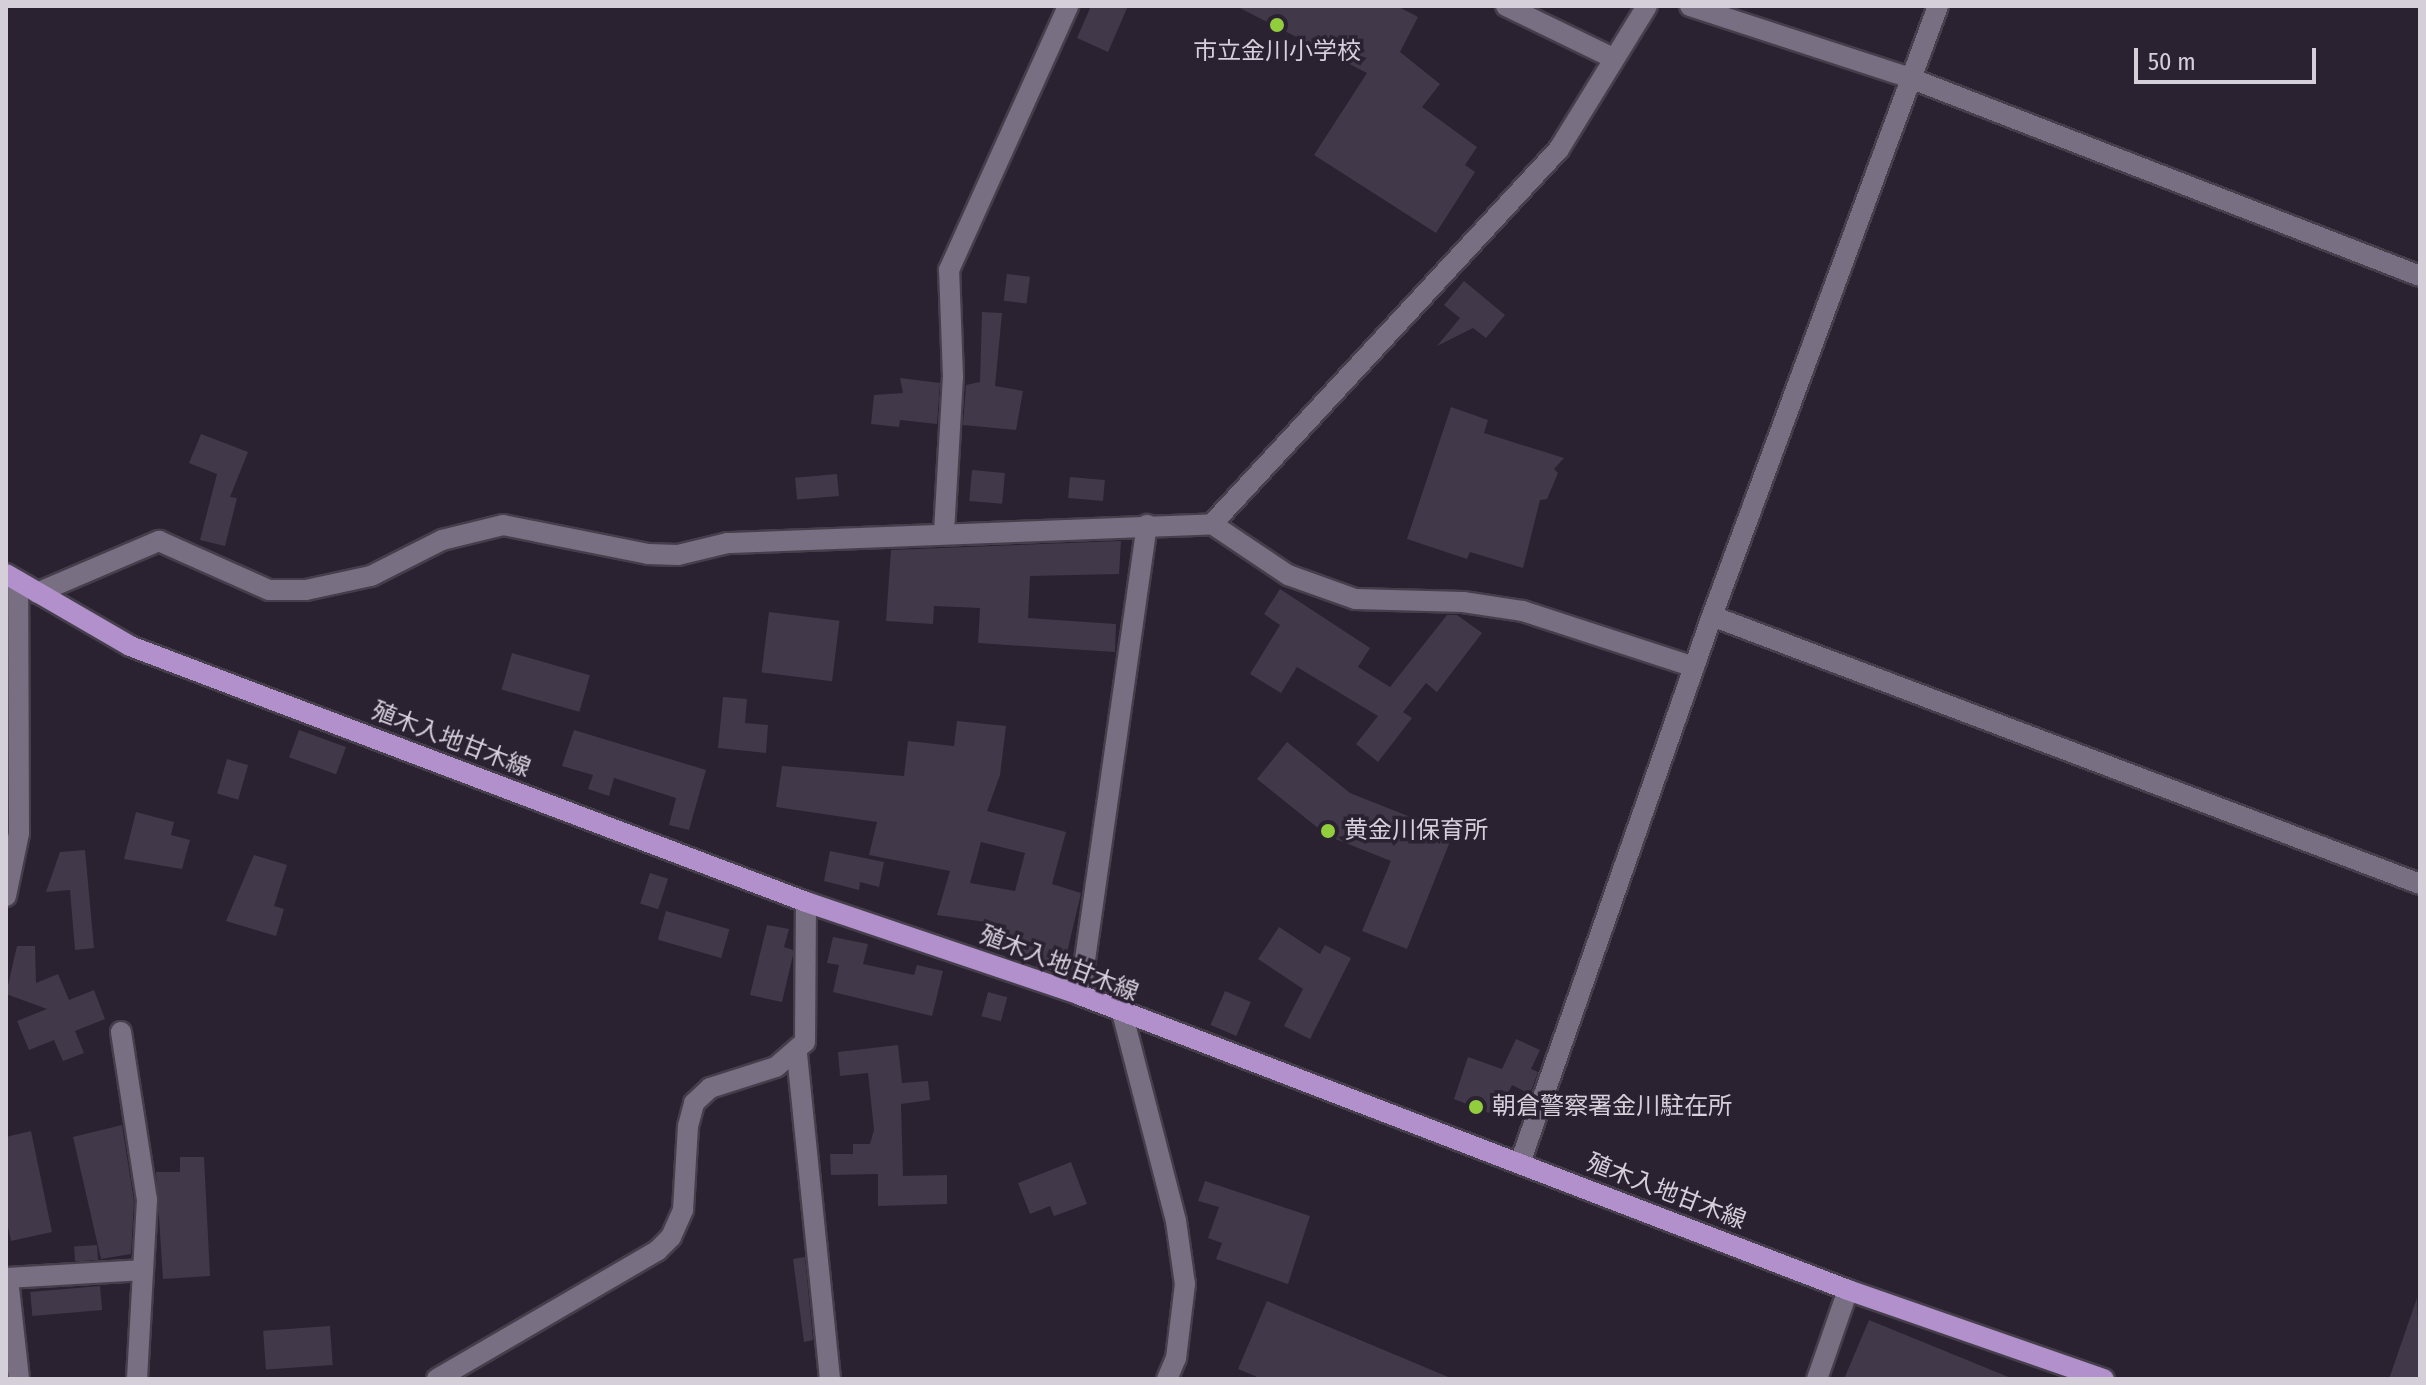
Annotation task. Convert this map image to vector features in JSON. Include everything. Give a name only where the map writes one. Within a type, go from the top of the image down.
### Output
[{"type":"main road","name":"殖木入地甘木線","points":[[12,578],[130,646],[806,902],[1080,995],[1123,1016],[1520,1163],[1848,1290],[2104,1379]]},
{"type":"street","points":[[944,532],[953,377],[949,270],[1068,6]]},
{"type":"street","points":[[1506,6],[1613,58]]},
{"type":"street","points":[[1212,524],[1559,149],[1647,6]]},
{"type":"street","points":[[1690,6],[1910,78],[2420,276]]},
{"type":"street","points":[[1520,1163],[1712,616],[1938,6]]},
{"type":"street","points":[[37,593],[159,541],[269,590],[306,590],[371,576],[442,540],[503,525],[648,554],[678,555],[728,543],[944,532],[1212,524],[1288,575],[1355,599],[1463,602],[1523,611],[1694,667]]},
{"type":"street","points":[[1080,995],[1147,525]]},
{"type":"street","points":[[6,896],[19,833],[12,578]]},
{"type":"street","points":[[1712,616],[2420,884]]},
{"type":"street","points":[[437,1379],[657,1251],[671,1237],[683,1210],[688,1126],[694,1103],[710,1088],[776,1067],[797,1054],[805,1042],[806,902]]},
{"type":"street","points":[[1123,1016],[1176,1221],[1185,1284],[1176,1358],[1167,1379]]},
{"type":"street","points":[[121,1032],[147,1200],[137,1379]]},
{"type":"street","points":[[797,1054],[830,1379]]},
{"type":"street","points":[[19,1379],[7,1278],[143,1270]]},
{"type":"street","points":[[1817,1379],[1848,1290]]},
{"type":"building","points":[[1091,6],[1128,6],[1108,52],[1077,38]]},
{"type":"building","points":[[1236,6],[1397,6],[1418,17],[1400,52],[1440,84],[1422,107],[1477,147],[1465,165],[1475,172],[1436,233],[1314,155],[1367,73]]},
{"type":"building","points":[[1007,274],[1030,277],[1027,304],[1004,301]]},
{"type":"building","points":[[1464,281],[1505,315],[1486,338],[1473,328],[1437,346],[1460,318],[1444,305]]},
{"type":"building","points":[[982,312],[1002,313],[995,386],[1023,391],[1016,430],[963,425],[966,385],[980,382]]},
{"type":"building","points":[[900,378],[940,383],[937,424],[900,420],[899,427],[871,424],[874,395],[903,393]]},
{"type":"building","points":[[1451,407],[1488,420],[1484,433],[1564,458],[1554,469],[1558,473],[1547,499],[1540,500],[1523,568],[1470,552],[1467,559],[1407,539]]},
{"type":"building","points":[[201,434],[248,452],[230,497],[237,498],[225,546],[200,540],[217,474],[189,463]]},
{"type":"building","points":[[972,470],[1005,473],[1002,504],[969,501]]},
{"type":"building","points":[[837,474],[839,496],[797,500],[795,478]]},
{"type":"building","points":[[1070,477],[1105,480],[1103,501],[1068,498]]},
{"type":"building","points":[[1121,541],[1119,574],[1030,576],[1028,618],[1116,624],[1115,652],[978,643],[980,608],[934,606],[933,624],[886,621],[891,550]]},
{"type":"building","points":[[1280,589],[1370,648],[1358,667],[1390,687],[1447,615],[1457,615],[1482,633],[1437,692],[1426,683],[1403,712],[1412,718],[1378,762],[1356,744],[1378,716],[1297,667],[1281,693],[1250,674],[1280,625],[1264,614]]},
{"type":"building","points":[[769,612],[839,621],[832,681],[762,673]]},
{"type":"building","points":[[512,653],[590,675],[579,712],[502,690]]},
{"type":"building","points":[[723,697],[747,699],[745,723],[768,725],[766,753],[718,748]]},
{"type":"building","points":[[957,721],[1006,726],[1000,775],[987,811],[1066,832],[1052,884],[1081,893],[1062,974],[1036,966],[1038,960],[999,950],[1006,925],[937,915],[950,871],[869,855],[877,822],[776,807],[782,766],[904,776],[908,741],[954,746]],"holes":[[[981,842],[1025,853],[1015,891],[970,883]]]},
{"type":"building","points":[[299,730],[346,747],[336,774],[289,757]]},
{"type":"building","points":[[574,730],[706,770],[689,830],[669,825],[676,798],[614,778],[609,796],[588,789],[593,775],[562,766]]},
{"type":"building","points":[[1287,742],[1350,793],[1453,834],[1407,949],[1362,931],[1391,861],[1328,836],[1257,779]]},
{"type":"building","points":[[227,759],[248,765],[238,800],[217,794]]},
{"type":"building","points":[[136,812],[174,822],[171,835],[190,840],[182,869],[124,859]]},
{"type":"building","points":[[85,850],[94,948],[75,950],[70,890],[46,892],[60,852]]},
{"type":"building","points":[[830,851],[884,862],[879,887],[860,882],[859,890],[824,881]]},
{"type":"building","points":[[254,855],[287,865],[274,906],[284,909],[276,936],[226,921]]},
{"type":"building","points":[[650,873],[668,879],[658,909],[640,903]]},
{"type":"building","points":[[666,911],[729,929],[721,958],[658,940]]},
{"type":"building","points":[[767,925],[789,929],[784,947],[793,950],[793,955],[782,1002],[750,995]]},
{"type":"building","points":[[1279,927],[1320,954],[1325,945],[1351,958],[1310,1039],[1284,1026],[1303,989],[1258,959]]},
{"type":"building","points":[[833,937],[868,944],[863,964],[914,975],[917,965],[943,971],[932,1016],[833,992],[839,965],[827,963]]},
{"type":"building","points":[[17,946],[35,946],[36,983],[58,974],[69,1000],[94,990],[105,1019],[75,1031],[84,1053],[63,1061],[54,1040],[29,1050],[17,1021],[47,1009],[6,994]]},
{"type":"building","points":[[1225,991],[1251,1002],[1236,1036],[1211,1025]]},
{"type":"building","points":[[988,992],[1007,997],[1001,1021],[982,1016]]},
{"type":"building","points":[[1516,1039],[1540,1050],[1531,1069],[1538,1072],[1530,1094],[1512,1085],[1497,1116],[1454,1099],[1468,1057],[1502,1069]]},
{"type":"building","points":[[898,1045],[902,1083],[928,1081],[930,1100],[901,1104],[903,1176],[947,1175],[947,1204],[878,1206],[878,1174],[831,1175],[830,1154],[853,1154],[853,1144],[870,1144],[874,1130],[868,1073],[840,1076],[838,1052]]},
{"type":"building","points":[[122,1125],[134,1201],[131,1254],[101,1259],[73,1137]]},
{"type":"building","points":[[31,1131],[52,1232],[11,1241],[6,1217],[6,1137]]},
{"type":"building","points":[[180,1157],[204,1157],[210,1276],[163,1279],[156,1172],[180,1172]]},
{"type":"building","points":[[1071,1162],[1087,1204],[1054,1216],[1050,1206],[1030,1214],[1018,1183]]},
{"type":"building","points":[[1205,1181],[1310,1216],[1288,1284],[1216,1259],[1222,1243],[1208,1238],[1219,1207],[1198,1201]]},
{"type":"building","points":[[97,1245],[98,1260],[75,1262],[74,1247]]},
{"type":"building","points":[[805,1257],[813,1340],[804,1342],[793,1259]]},
{"type":"building","points":[[100,1286],[102,1310],[32,1316],[30,1292]]},
{"type":"building","points":[[2417,1298],[2420,1379],[2389,1379]]},
{"type":"building","points":[[1267,1301],[1453,1379],[1262,1379],[1238,1369]]},
{"type":"building","points":[[1869,1320],[2011,1378],[1844,1379]]},
{"type":"building","points":[[330,1326],[333,1365],[266,1370],[263,1331]]},
{"type":"place","name":"市立金川小学校","points":[[1277,25]]},
{"type":"place","name":"黄金川保育所","points":[[1328,831]]},
{"type":"place","name":"朝倉警察署金川駐在所","points":[[1476,1107]]}]
